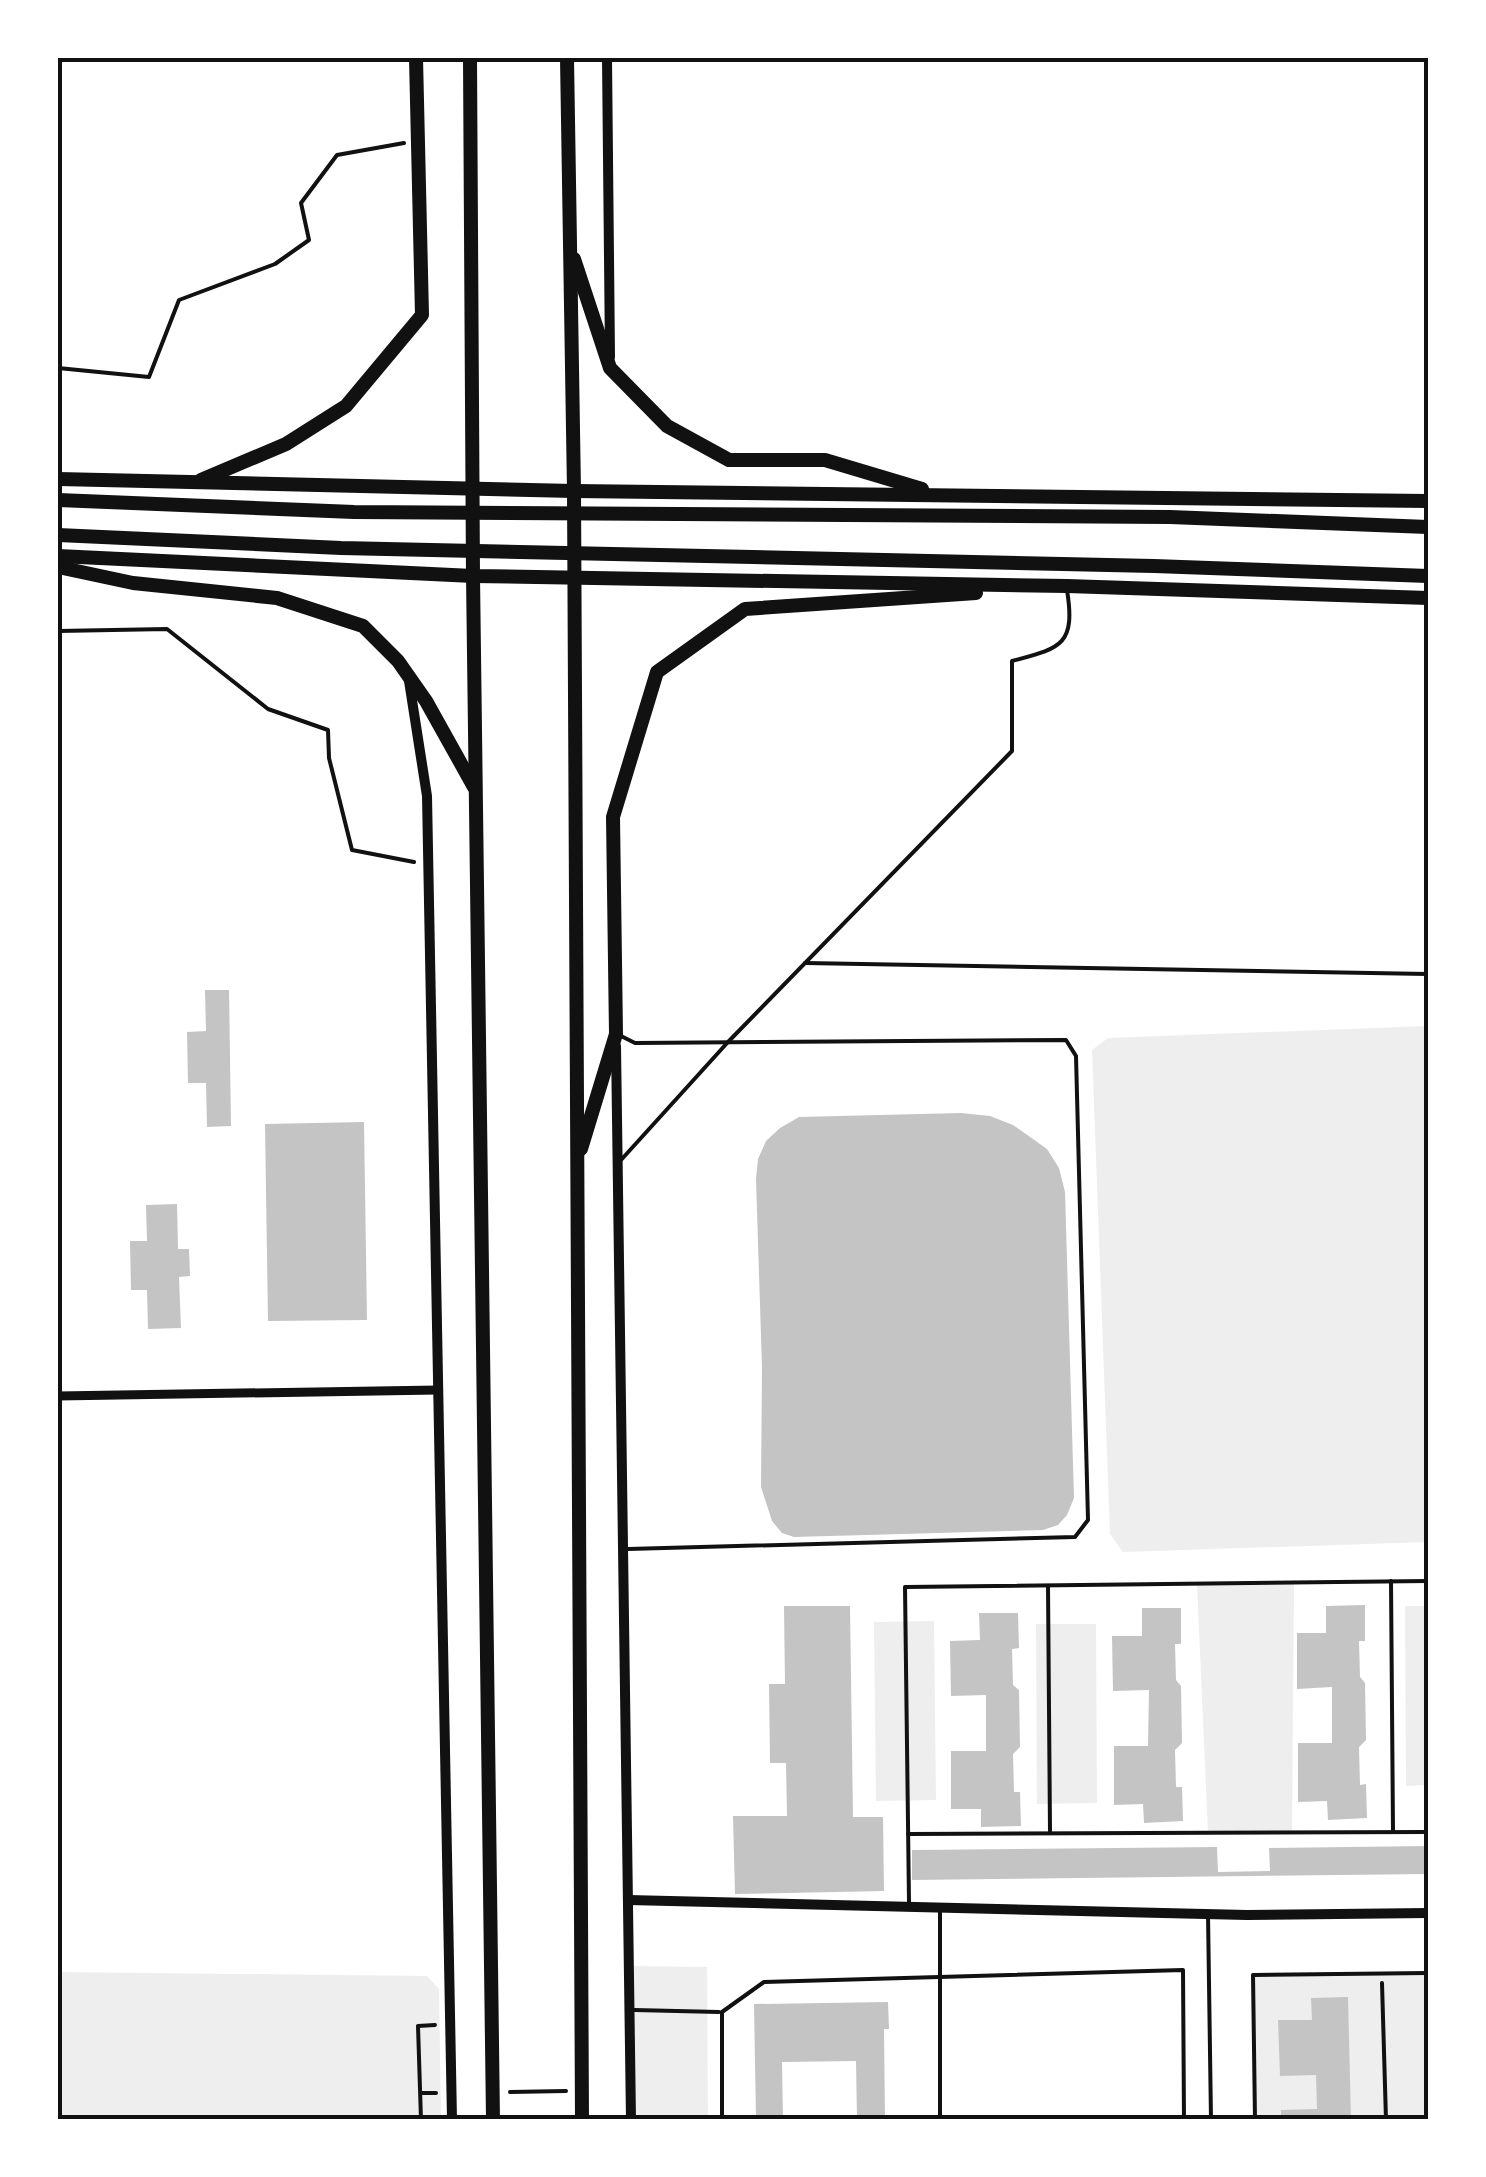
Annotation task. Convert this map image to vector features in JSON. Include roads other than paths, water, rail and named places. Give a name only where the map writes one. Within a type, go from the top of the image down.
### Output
[{"type":"highway","points":[[197,482],[286,444],[346,406],[422,315],[416,58]]},
{"type":"highway","points":[[470,58],[472,576],[493,2120]]},
{"type":"highway","points":[[567,58],[574,491],[582,2120]]},
{"type":"highway","points":[[569,243],[610,368],[666,426],[730,460],[825,460],[937,494]]},
{"type":"highway","points":[[58,479],[574,491],[1428,501]]},
{"type":"highway","points":[[1073,496],[1233,488],[1428,493]]},
{"type":"highway","points":[[58,500],[354,512],[1170,517],[1428,527]]},
{"type":"highway","points":[[58,534],[341,548],[1428,576]]},
{"type":"highway","points":[[58,556],[472,576],[1067,586],[1428,598]]},
{"type":"highway","points":[[58,567],[133,583],[277,598],[363,626],[408,675],[476,789]]},
{"type":"highway","points":[[576,1163],[616,1034],[613,817],[656,672],[745,609],[1067,586]]},
{"type":"highway","points":[[1164,589],[1272,602],[1428,606]]},
{"type":"street","points":[[607,58],[610,368]]},
{"type":"street","points":[[408,675],[427,796],[452,2120]]},
{"type":"street","points":[[616,1034],[631,2120]]},
{"type":"street","points":[[58,1396],[438,1390]]},
{"type":"street","points":[[628,1900],[1208,1914],[1428,1913]]},
{"type":"lane","points":[[618,1164],[728,1042],[1012,751],[1012,660],[1053,650],[1066,637],[1071,613],[1067,586]]},
{"type":"lane","points":[[805,964],[1428,974]]},
{"type":"lane","points":[[616,1034],[635,1043],[1066,1040],[1076,1056],[1088,1520],[1075,1536],[623,1550]]},
{"type":"lane","points":[[1391,1581],[1393,1832]]},
{"type":"lane","points":[[909,1907],[905,1588],[1428,1581]]},
{"type":"lane","points":[[1048,1586],[1050,1833]]},
{"type":"lane","points":[[908,1834],[1428,1832]]},
{"type":"lane","points":[[940,1908],[940,2120]]},
{"type":"lane","points":[[1208,1914],[1211,2120]]},
{"type":"lane","points":[[629,2010],[722,2012],[764,1982],[1183,1970],[1184,2120]]},
{"type":"lane","points":[[1255,2120],[1252,1975],[1428,1973]]},
{"type":"lane","points":[[722,2012],[722,2120]]}]
